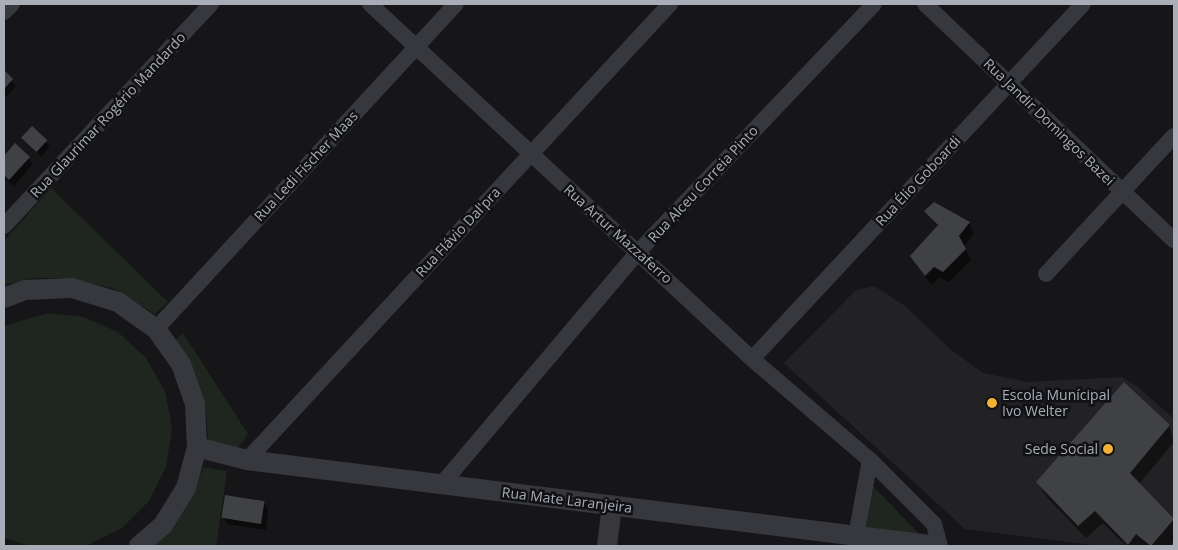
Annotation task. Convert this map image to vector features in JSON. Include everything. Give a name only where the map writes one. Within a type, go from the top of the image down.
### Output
[{"type":"street","points":[[4,12],[12,4]]},
{"type":"street","name":"Rua Glaurimar Rogério Mandardo","points":[[4,226],[211,4]]},
{"type":"street","name":"Rua Artur Mazzaferro","points":[[370,4],[752,359],[870,460],[934,524],[939,546]]},
{"type":"street","name":"Rua Ledi Fischer Maas","points":[[156,329],[456,4]]},
{"type":"street","name":"Rua Flávio Dal'pra","points":[[247,460],[670,4]]},
{"type":"street","name":"Rua Alceu Correia Pinto","points":[[441,485],[638,252],[874,4]]},
{"type":"street","name":"Rua Jandir Domingos Bazei","points":[[925,4],[1174,240]]},
{"type":"street","name":"Rua Élio Goboardi","points":[[752,359],[1083,4]]},
{"type":"street","points":[[1046,274],[1174,136]]},
{"type":"street","points":[[4,298],[25,290],[72,288],[118,302],[156,329],[181,364],[195,404],[197,447],[186,488],[163,525],[138,546]]},
{"type":"street","name":"Rua Mate Laranjeira","points":[[197,447],[247,460],[939,546]]},
{"type":"street","points":[[856,536],[870,460]]},
{"type":"street","points":[[607,546],[612,505]]},
{"type":"shaded area","points":[[51,188],[168,302],[155,314],[112,288],[60,278],[33,278],[4,285],[4,241]]},
{"type":"shaded area","name":"Escola Munícipal Ivo Welter","points":[[874,286],[905,306],[950,349],[983,373],[1028,382],[1122,377],[1138,387],[1174,419],[1174,546],[1101,546],[965,529],[784,363],[856,290]]},
{"type":"shaded area","points":[[48,313],[83,317],[118,332],[146,358],[165,391],[172,429],[166,467],[149,501],[122,528],[87,545],[31,546],[4,538],[4,326]]},
{"type":"shaded area","points":[[183,333],[248,434],[238,448],[208,442],[206,409],[186,356],[175,341]]},
{"type":"shaded area","points":[[203,467],[227,471],[216,546],[153,546],[196,490]]},
{"type":"shaded area","points":[[872,485],[922,537],[865,529]]},
{"type":"building","points":[[4,70],[13,79],[4,89]]},
{"type":"building","points":[[32,126],[47,140],[36,152],[21,138]]},
{"type":"building","points":[[15,143],[30,157],[9,180],[4,175],[4,156]]},
{"type":"building","points":[[934,202],[970,222],[959,236],[966,249],[943,272],[934,267],[925,276],[910,256],[938,225],[924,211]]},
{"type":"building","name":"Sede Social","points":[[1124,382],[1170,425],[1130,473],[1174,519],[1151,546],[1136,534],[1128,545],[1095,511],[1078,526],[1036,482]]},
{"type":"building","points":[[225,495],[265,501],[261,524],[221,518]]},
{"type":"place","name":"Escola Munícipal Ivo Welter","points":[[992,403]]},
{"type":"place","name":"Sede Social","points":[[1108,449]]}]
